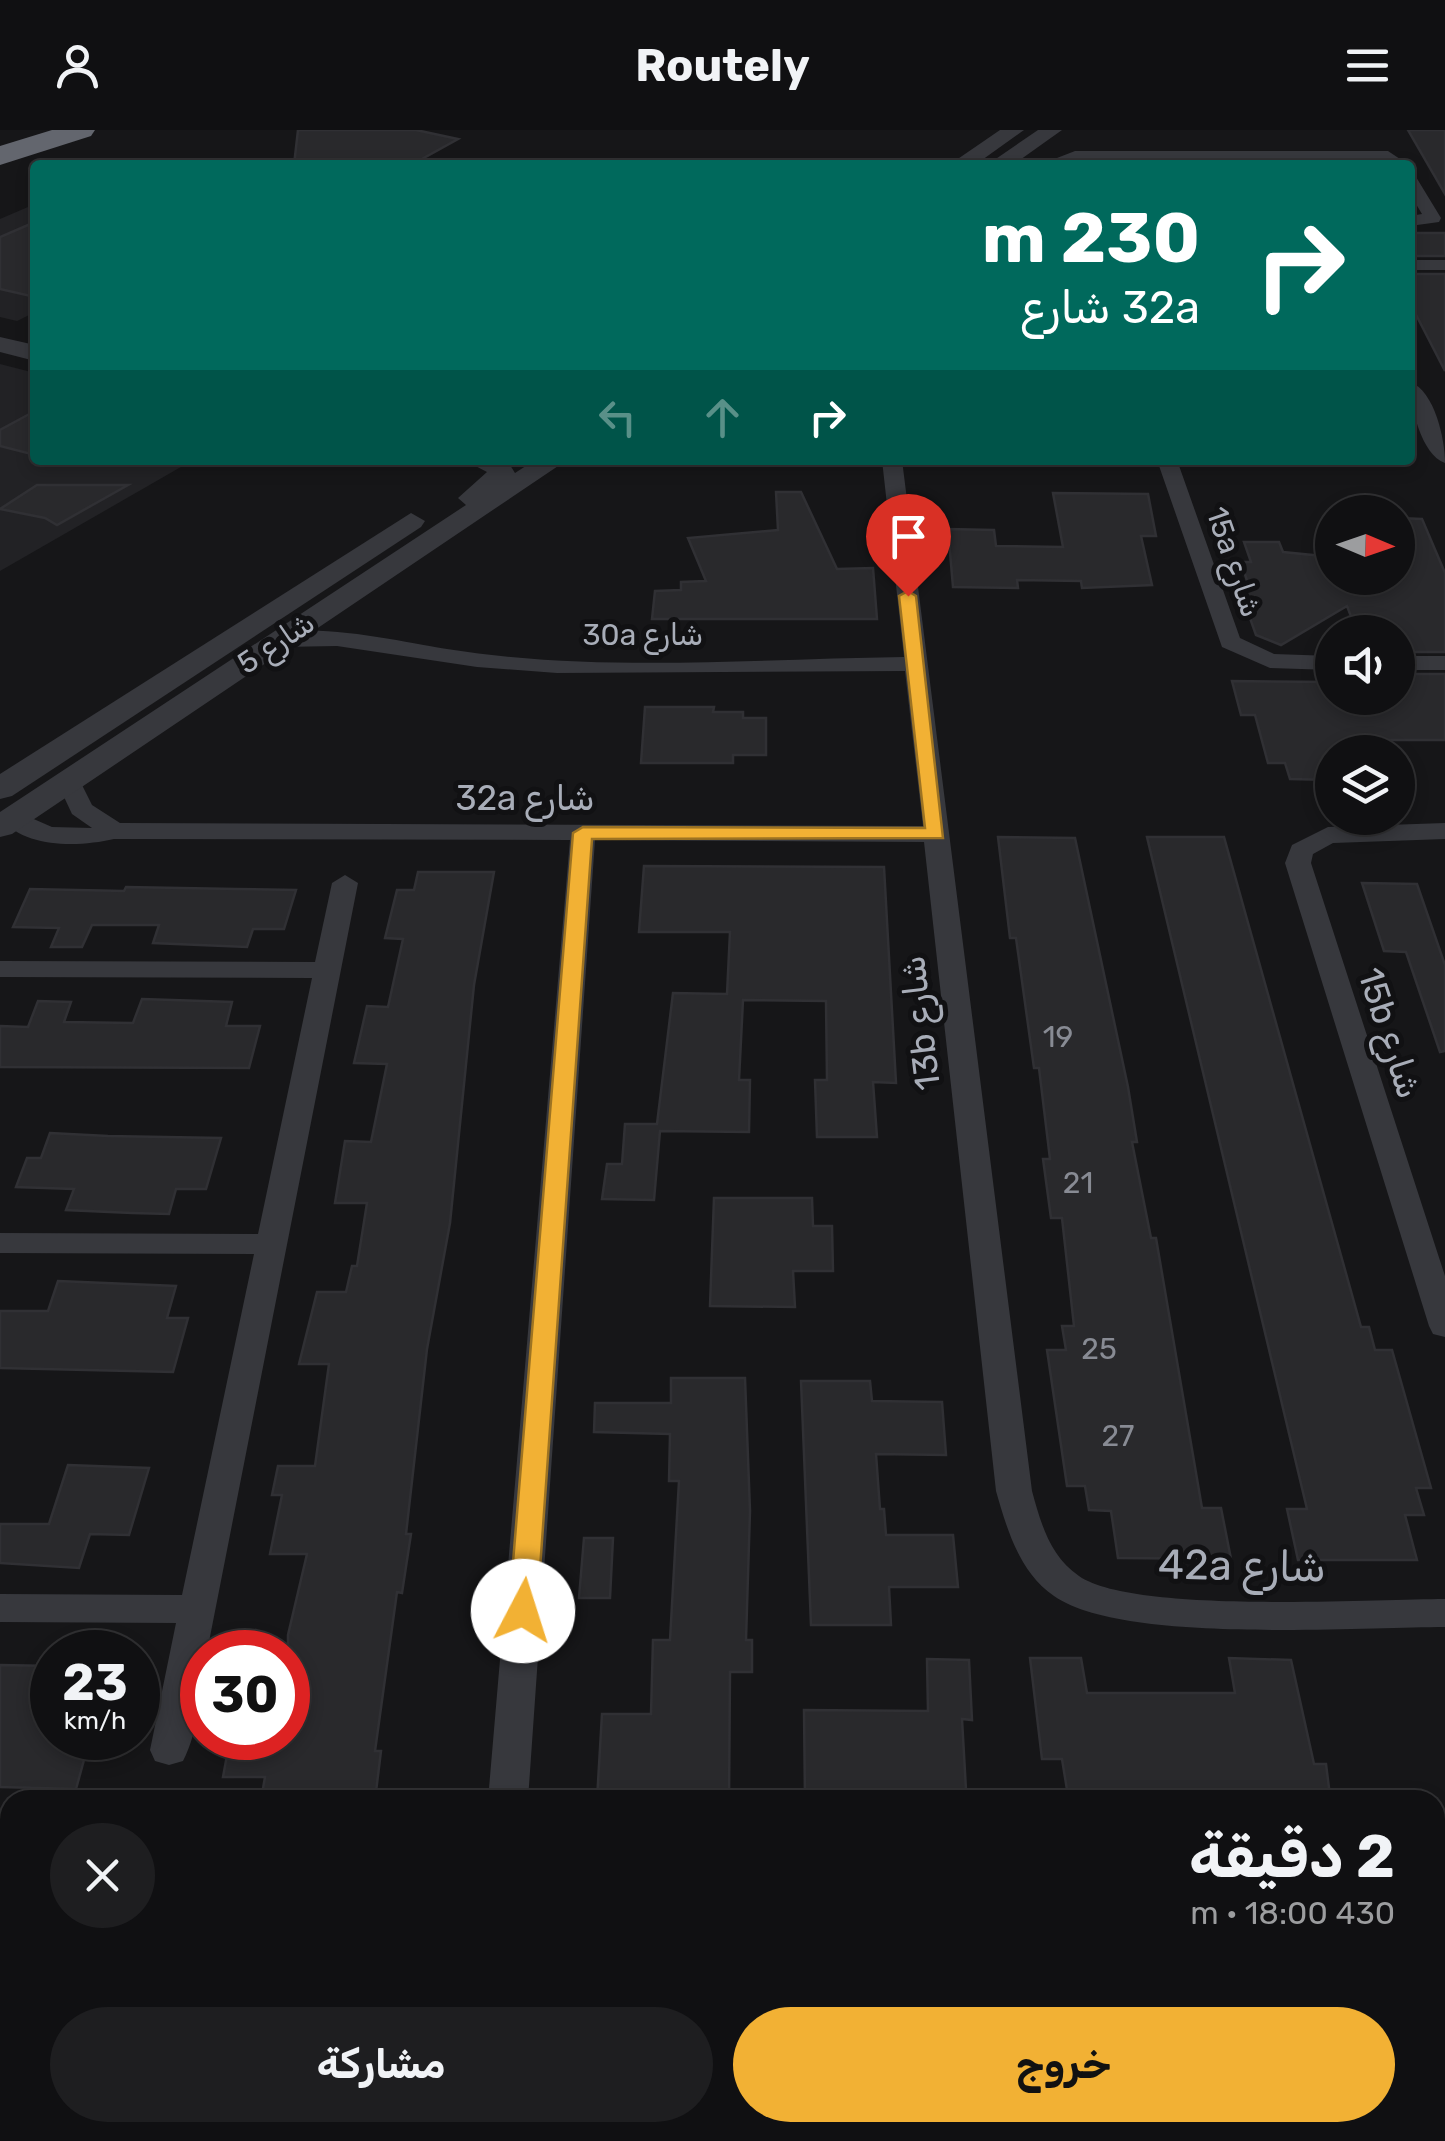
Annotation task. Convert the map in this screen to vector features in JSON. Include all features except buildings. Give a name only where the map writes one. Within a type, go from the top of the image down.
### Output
[{"type":"highway","points":[[0,156],[82,130]]},
{"type":"street","points":[[968,160],[1014,130]]},
{"type":"street","points":[[1009,160],[1052,130]]},
{"type":"street","points":[[1063,160],[1075,156],[1392,155]]},
{"type":"street","points":[[1415,190],[1431,220],[1445,235]]},
{"type":"street","points":[[1415,221],[1431,220]]},
{"type":"street","points":[[1415,265],[1445,265]]},
{"type":"street","points":[[0,344],[30,352]]},
{"type":"street","points":[[1415,398],[1445,457]]},
{"type":"street","name":"شارع 5","points":[[4,811],[24,790],[168,692],[180,670],[455,476],[486,465]]},
{"type":"street","points":[[376,577],[379,561],[499,478],[495,465]]},
{"type":"street","name":"شارع 5","points":[[4,811],[69,782],[544,465]]},
{"type":"street","name":"13b شارع","points":[[893,465],[1014,1491],[1029,1546],[1045,1572]]},
{"type":"street","name":"15a شارع","points":[[1170,465],[1221,625],[1230,642],[1270,661],[1315,662]]},
{"type":"street","points":[[342,599],[349,623],[373,641]]},
{"type":"street","name":"30a شارع","points":[[280,640],[333,636],[518,664],[916,664]]},
{"type":"street","points":[[1415,663],[1445,663]]},
{"type":"street","points":[[69,782],[81,809],[114,831]]},
{"type":"street","name":"32a شارع","points":[[4,811],[43,834],[64,837],[114,831],[936,834]]},
{"type":"street","name":"15b شارع","points":[[1445,831],[1328,834],[1300,850],[1300,876],[1445,1326]]},
{"type":"street","points":[[509,1790],[583,833]]},
{"type":"street","points":[[169,1750],[346,883]]},
{"type":"street","points":[[0,968],[328,970]]},
{"type":"street","points":[[0,1243],[271,1244]]},
{"type":"street","name":"42a شارع","points":[[1045,1572],[1092,1598],[1137,1610],[1180,1614],[1445,1613]]},
{"type":"street","points":[[0,1608],[197,1610]]},
{"type":"shaded area","points":[[30,206],[30,314],[17,321],[0,317],[0,219]]},
{"type":"shaded area","points":[[0,364],[30,372],[30,465],[184,465],[0,571]]},
{"type":"route","points":[[523,1611],[583,833],[936,834],[908,596]]}]
